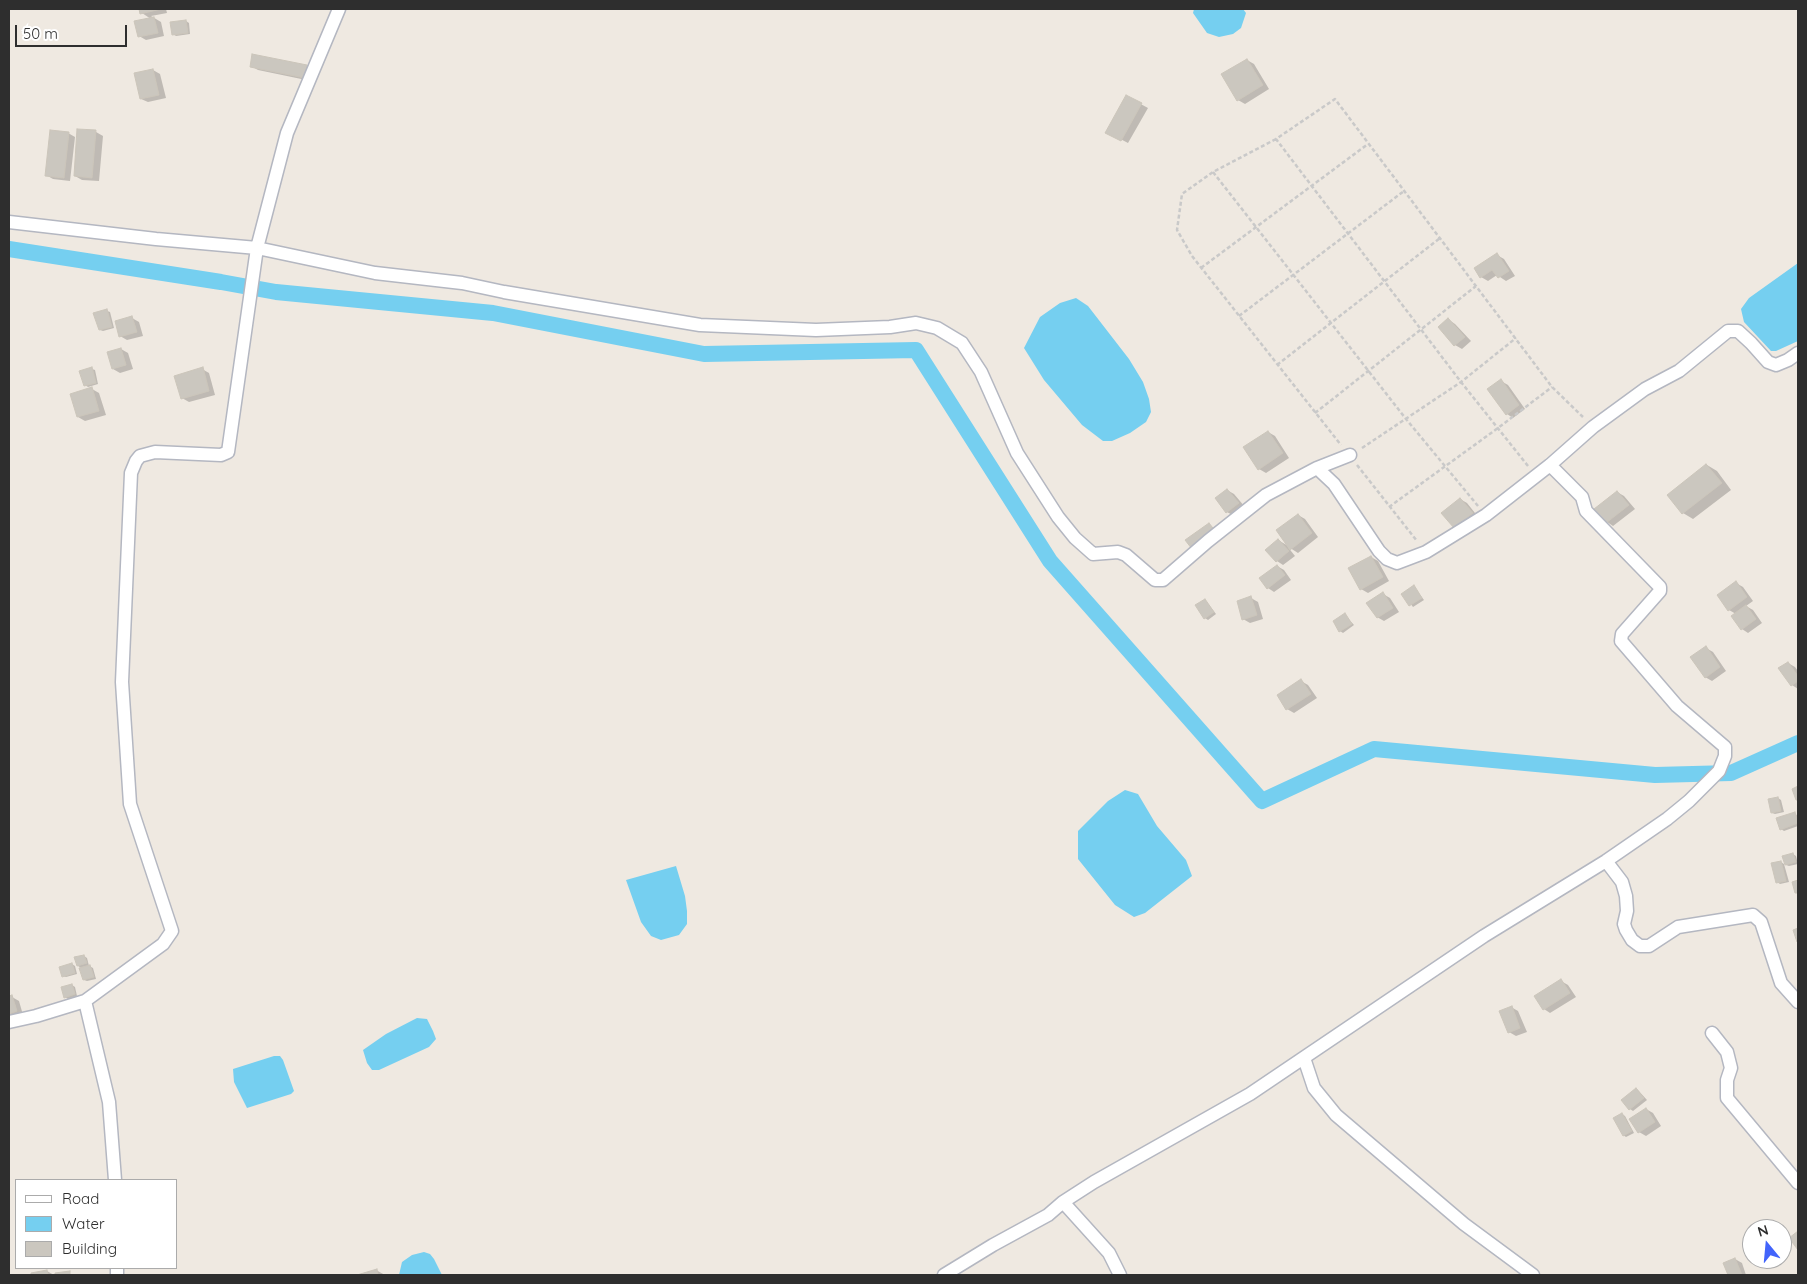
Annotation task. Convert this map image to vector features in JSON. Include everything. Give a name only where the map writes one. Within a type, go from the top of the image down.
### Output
[{"type":"street","points":[[9,1022],[85,1001],[163,944],[172,931],[130,804],[122,682],[132,473],[140,456],[155,452],[221,455],[228,452],[257,248],[286,133],[338,9]]},
{"type":"street","points":[[9,222],[156,240],[257,248],[375,273],[462,283],[504,292],[700,325],[816,330],[890,328],[916,323],[937,328],[962,343],[981,372],[1017,454],[1058,517],[1075,538],[1093,554],[1118,552],[1126,556],[1156,580],[1162,580],[1266,495],[1317,468],[1350,456]]},
{"type":"street","points":[[1317,468],[1334,484],[1379,550],[1387,559],[1397,563],[1426,552],[1486,515],[1593,427],[1645,389],[1679,371],[1728,331],[1738,331],[1768,362],[1776,365],[1798,353]]},
{"type":"street","points":[[944,1275],[1048,1215],[1063,1202],[1094,1182],[1250,1094],[1484,936],[1606,861],[1667,820],[1719,771],[1725,756],[1725,748],[1677,706],[1621,641],[1622,634],[1660,591],[1660,587],[1586,511],[1582,497],[1550,464]]},
{"type":"street","points":[[1606,861],[1622,882],[1626,896],[1627,912],[1624,924],[1632,940],[1640,946],[1649,946],[1678,927],[1753,915],[1761,922],[1781,983],[1798,1002]]},
{"type":"street","points":[[85,1001],[109,1102],[115,1179]]},
{"type":"street","points":[[1712,1034],[1727,1052],[1731,1068],[1727,1080],[1727,1098],[1798,1183]]},
{"type":"street","points":[[1304,1058],[1314,1088],[1336,1115],[1464,1224],[1533,1275]]},
{"type":"street","points":[[1063,1202],[1109,1253],[1120,1275]]},
{"type":"path","points":[[1426,552],[1192,256],[1177,230],[1182,194],[1213,172],[1276,139],[1334,99],[1552,387],[1593,427]]},
{"type":"path","points":[[1276,139],[1462,382],[1536,475]]},
{"type":"path","points":[[1202,268],[1368,144]]},
{"type":"path","points":[[1213,172],[1406,419],[1486,515]]},
{"type":"path","points":[[1239,316],[1404,190]]},
{"type":"path","points":[[1277,364],[1440,238]]},
{"type":"path","points":[[1315,413],[1476,286]]},
{"type":"path","points":[[1350,456],[1462,382],[1516,338]]},
{"type":"path","points":[[1388,506],[1552,387]]},
{"type":"water","points":[[1194,9],[1243,9],[1246,13],[1241,28],[1233,34],[1219,37],[1207,33],[1193,13]]},
{"type":"water","points":[[1798,263],[1798,341],[1776,351],[1771,351],[1744,322],[1741,309],[1749,298]]},
{"type":"water","points":[[1076,298],[1088,306],[1129,359],[1143,382],[1149,399],[1151,412],[1146,422],[1130,433],[1112,441],[1103,441],[1082,425],[1044,380],[1024,348],[1040,317],[1060,303]]},
{"type":"water","points":[[1125,790],[1138,794],[1157,826],[1186,860],[1192,876],[1145,913],[1134,917],[1115,905],[1078,859],[1078,831],[1108,801]]},
{"type":"water","points":[[676,866],[685,896],[687,924],[679,935],[661,940],[651,936],[641,922],[626,880]]},
{"type":"water","points":[[417,1018],[427,1019],[436,1039],[429,1047],[379,1070],[372,1070],[367,1063],[363,1050],[386,1034]]},
{"type":"water","points":[[274,1056],[280,1056],[283,1060],[294,1091],[291,1094],[247,1108],[234,1082],[233,1069]]},
{"type":"water","points":[[424,1252],[430,1254],[434,1259],[442,1275],[399,1275],[402,1262],[412,1255]]},
{"type":"building","points":[[139,9],[161,9],[140,14]]},
{"type":"building","points":[[154,17],[158,33],[138,37],[134,21]]},
{"type":"building","points":[[186,20],[188,33],[172,35],[170,22]]},
{"type":"building","points":[[252,54],[307,65],[305,78],[250,67]]},
{"type":"building","points":[[1247,59],[1263,85],[1237,101],[1221,74]]},
{"type":"building","points":[[153,69],[159,95],[140,99],[134,73]]},
{"type":"building","points":[[1126,95],[1142,103],[1121,141],[1105,133]]},
{"type":"building","points":[[77,129],[96,130],[92,178],[74,176]]},
{"type":"building","points":[[50,130],[69,132],[64,178],[45,176]]},
{"type":"building","points":[[1497,253],[1509,271],[1498,278],[1492,270],[1480,278],[1474,268]]},
{"type":"building","points":[[107,309],[112,327],[99,330],[93,313]]},
{"type":"building","points":[[132,316],[137,332],[119,337],[115,321]]},
{"type":"building","points":[[1448,318],[1465,337],[1454,346],[1438,327]]},
{"type":"building","points":[[121,348],[126,365],[112,369],[107,352]]},
{"type":"building","points":[[92,367],[96,383],[84,386],[79,371]]},
{"type":"building","points":[[203,367],[209,391],[181,399],[174,376]]},
{"type":"building","points":[[1501,379],[1519,405],[1506,415],[1487,389]]},
{"type":"building","points":[[92,387],[99,411],[77,417],[70,394]]},
{"type":"building","points":[[1268,431],[1283,453],[1258,470],[1243,447]]},
{"type":"building","points":[[1706,464],[1722,483],[1682,514],[1667,495]]},
{"type":"building","points":[[1227,489],[1239,503],[1226,513],[1215,498]]},
{"type":"building","points":[[1617,491],[1629,505],[1606,523],[1594,509]]},
{"type":"building","points":[[1460,498],[1473,513],[1454,528],[1441,513]]},
{"type":"building","points":[[1298,514],[1312,533],[1290,550],[1276,530]]},
{"type":"building","points":[[1209,523],[1216,532],[1192,549],[1185,540]]},
{"type":"building","points":[[1278,539],[1289,551],[1276,562],[1265,550]]},
{"type":"building","points":[[1371,556],[1383,577],[1360,590],[1348,568]]},
{"type":"building","points":[[1277,565],[1285,575],[1267,589],[1259,578]]},
{"type":"building","points":[[1736,581],[1747,597],[1728,611],[1717,595]]},
{"type":"building","points":[[1414,585],[1422,598],[1409,606],[1401,594]]},
{"type":"building","points":[[1383,592],[1393,608],[1377,618],[1366,603]]},
{"type":"building","points":[[1251,596],[1257,615],[1242,620],[1237,601]]},
{"type":"building","points":[[1205,599],[1214,612],[1204,619],[1195,605]]},
{"type":"building","points":[[1746,605],[1756,619],[1741,630],[1731,616]]},
{"type":"building","points":[[1345,613],[1352,624],[1339,632],[1333,621]]},
{"type":"building","points":[[1706,646],[1720,667],[1705,678],[1690,657]]},
{"type":"building","points":[[1788,662],[1798,676],[1798,681],[1791,686],[1778,668]]},
{"type":"building","points":[[1301,679],[1311,694],[1286,710],[1277,695]]},
{"type":"building","points":[[1798,786],[1798,800],[1796,800],[1792,789]]},
{"type":"building","points":[[1778,797],[1781,811],[1771,813],[1768,799]]},
{"type":"building","points":[[1795,812],[1798,823],[1780,830],[1776,818]]},
{"type":"building","points":[[1793,853],[1796,862],[1785,865],[1782,856]]},
{"type":"building","points":[[1781,861],[1786,881],[1776,883],[1771,863]]},
{"type":"building","points":[[1798,880],[1798,893],[1795,893],[1792,882]]},
{"type":"building","points":[[1798,928],[1798,942],[1797,942],[1793,930]]},
{"type":"building","points":[[84,955],[87,963],[77,966],[74,957]]},
{"type":"building","points":[[72,963],[75,973],[62,977],[59,967]]},
{"type":"building","points":[[90,965],[94,977],[83,980],[79,968]]},
{"type":"building","points":[[1561,979],[1570,993],[1543,1010],[1534,996]]},
{"type":"building","points":[[72,984],[75,994],[64,998],[61,987]]},
{"type":"building","points":[[12,995],[17,1011],[9,1014],[9,996]]},
{"type":"building","points":[[1512,1006],[1520,1028],[1508,1033],[1499,1011]]},
{"type":"building","points":[[1636,1088],[1644,1098],[1629,1110],[1621,1100]]},
{"type":"building","points":[[1646,1108],[1655,1122],[1638,1133],[1629,1119]]},
{"type":"building","points":[[1622,1113],[1632,1131],[1623,1136],[1613,1118]]},
{"type":"building","points":[[1798,1231],[1798,1250],[1792,1242],[1792,1236]]},
{"type":"building","points":[[1735,1258],[1742,1275],[1728,1275],[1723,1263]]},
{"type":"building","points":[[377,1269],[378,1275],[357,1275]]},
{"type":"building","points":[[47,1270],[48,1275],[31,1275],[31,1273]]},
{"type":"building","points":[[70,1271],[70,1275],[55,1275],[55,1273]]},
{"type":"waterway","points":[[9,249],[276,292],[493,313],[704,354],[916,350],[1050,561],[1262,801],[1374,749],[1655,775],[1731,773],[1798,743]]}]
